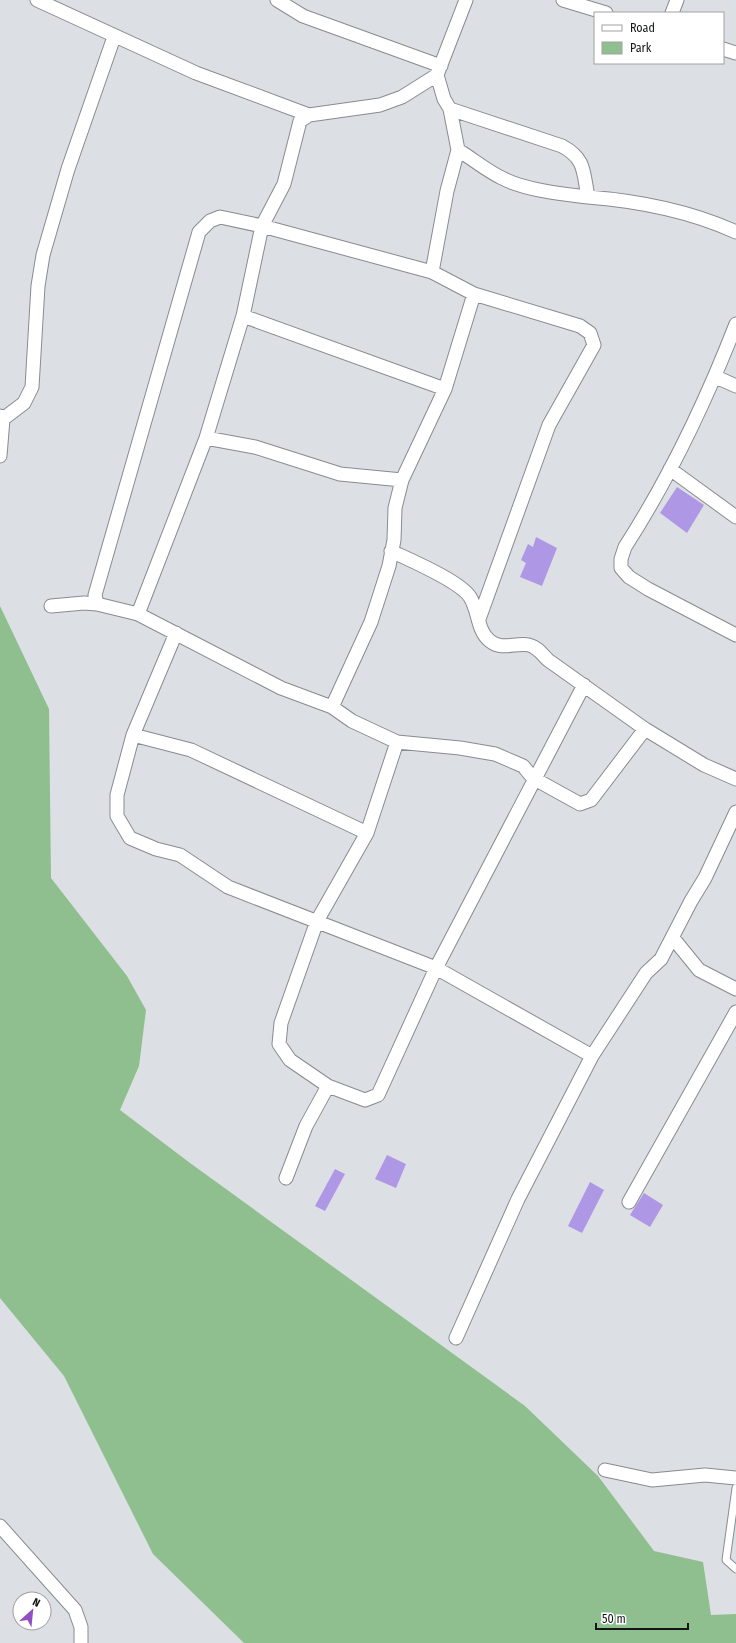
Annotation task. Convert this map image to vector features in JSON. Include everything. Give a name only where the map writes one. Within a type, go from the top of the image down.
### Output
[{"type":"street","points":[[37,0],[114,37],[196,73],[309,115]]},
{"type":"street","points":[[277,0],[303,16],[439,71]]},
{"type":"street","points":[[432,272],[447,191],[458,150],[450,109],[444,100],[439,71],[466,0]]},
{"type":"street","points":[[563,0],[603,12]]},
{"type":"street","points":[[0,456],[2,417],[24,402],[32,387],[38,286],[43,255],[68,169],[114,37]]},
{"type":"street","points":[[724,49],[736,53]]},
{"type":"street","points":[[138,614],[206,438],[243,316],[262,226],[284,184],[300,121],[309,115],[380,106],[402,97],[439,71]]},
{"type":"street","points":[[450,109],[562,146],[574,153],[582,163],[588,197]]},
{"type":"street","points":[[458,150],[503,179],[569,196],[588,197],[652,206],[692,214],[736,232]]},
{"type":"street","points":[[97,604],[95,595],[199,232],[210,221],[220,217],[262,226],[432,272],[474,294],[580,326],[590,333],[594,345],[549,425],[479,619]]},
{"type":"street","points":[[332,708],[371,622],[394,540],[395,508],[402,480],[445,389],[474,294]]},
{"type":"street","points":[[243,316],[445,389]]},
{"type":"street","points":[[736,324],[716,377],[670,469],[625,547],[621,559],[621,568],[629,577],[648,589],[736,635]]},
{"type":"street","points":[[716,377],[736,386]]},
{"type":"street","points":[[206,438],[255,447],[340,474],[402,480]]},
{"type":"street","points":[[670,469],[736,517]]},
{"type":"street","points":[[391,551],[443,576],[469,595],[475,604],[483,634],[491,642],[502,646],[523,645],[536,648],[548,660],[645,729],[704,765],[736,779]]},
{"type":"street","points":[[51,606],[84,603],[97,604],[138,614],[281,688],[332,708],[352,720],[397,742],[460,748],[495,754],[524,766],[534,778],[580,804],[591,800],[645,729]]},
{"type":"street","points":[[176,633],[133,735],[117,795],[117,816],[130,838],[156,849],[180,855],[228,887],[436,968],[592,1056]]},
{"type":"street","points":[[397,742],[367,832],[317,921],[281,1023],[279,1044],[290,1060],[328,1086],[365,1100],[378,1095],[436,968],[534,778],[584,685]]},
{"type":"street","points":[[133,735],[191,750],[367,832]]},
{"type":"street","points":[[456,1338],[518,1199],[592,1056],[646,973],[661,959],[691,901],[731,832],[736,812]]},
{"type":"street","points":[[673,938],[699,970],[736,989]]},
{"type":"street","points":[[629,1202],[736,1012]]},
{"type":"street","points":[[286,1178],[306,1126],[328,1086]]},
{"type":"street","points":[[605,1470],[652,1480],[705,1475],[736,1478]]},
{"type":"street","points":[[0,1526],[74,1610],[81,1627],[81,1643]]},
{"type":"lane","points":[[736,1488],[726,1560],[736,1569]]},
{"type":"green space","points":[[0,606],[49,709],[51,878],[127,976],[146,1010],[139,1066],[120,1110],[190,1163],[525,1406],[598,1476],[654,1551],[703,1562],[711,1615],[736,1614],[736,1643],[244,1643],[153,1554],[64,1376],[0,1298]]},
{"type":"building","points":[[677,487],[704,505],[687,533],[660,513]]},
{"type":"building","points":[[536,537],[557,548],[542,586],[520,577],[526,563],[521,560],[528,544],[533,547]]},
{"type":"building","points":[[387,1155],[406,1164],[396,1188],[375,1179]]},
{"type":"building","points":[[335,1169],[345,1174],[325,1211],[315,1206]]},
{"type":"building","points":[[590,1182],[604,1190],[582,1233],[568,1226]]},
{"type":"building","points":[[644,1193],[663,1205],[650,1227],[630,1215]]}]
